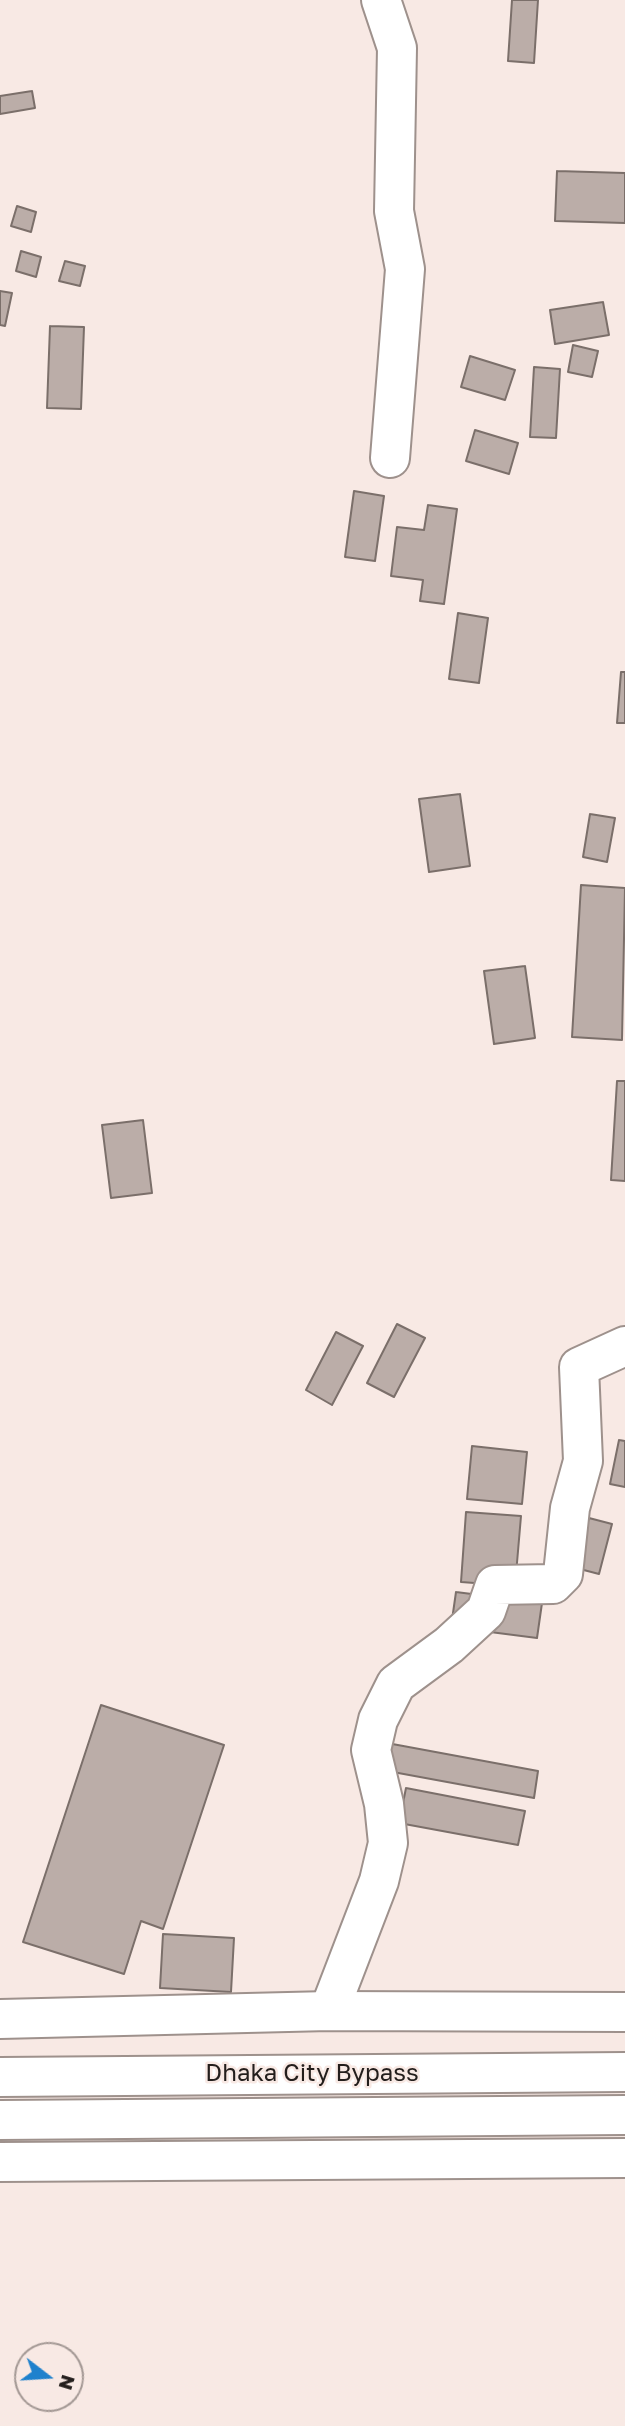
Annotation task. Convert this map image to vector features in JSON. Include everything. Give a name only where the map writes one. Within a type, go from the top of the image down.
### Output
[{"type":"main road","points":[[381,0],[397,48],[394,211],[405,269],[390,458]]},
{"type":"main road","points":[[329,2011],[379,1881],[388,1843],[384,1804],[371,1750],[378,1720],[396,1684],[449,1645],[486,1611],[495,1585],[553,1584],[563,1574],[570,1508],[583,1461],[579,1367],[625,1346]]},
{"type":"main road","points":[[0,2019],[329,2011],[625,2012]]},
{"type":"main road","name":"Dhaka City Bypass","points":[[0,2077],[625,2072]]},
{"type":"main road","name":"Dhaka City Bypass","points":[[0,2120],[625,2115]]},
{"type":"main road","points":[[0,2162],[625,2158]]},
{"type":"building","points":[[512,0],[538,0],[534,63],[508,61]]},
{"type":"building","points":[[32,91],[35,108],[0,114],[0,96]]},
{"type":"building","points":[[557,171],[625,173],[625,223],[555,221]]},
{"type":"building","points":[[17,206],[36,212],[31,232],[11,226]]},
{"type":"building","points":[[21,251],[41,257],[36,277],[16,271]]},
{"type":"building","points":[[65,261],[85,266],[80,286],[59,281]]},
{"type":"building","points":[[0,291],[12,293],[5,326],[0,325]]},
{"type":"building","points":[[603,302],[609,335],[555,344],[550,310]]},
{"type":"building","points":[[50,326],[84,327],[81,409],[47,408]]},
{"type":"building","points":[[573,345],[598,351],[592,377],[568,372]]},
{"type":"building","points":[[470,356],[515,370],[505,400],[461,387]]},
{"type":"building","points":[[534,367],[560,369],[556,438],[530,437]]},
{"type":"building","points":[[475,430],[518,443],[509,474],[466,461]]},
{"type":"building","points":[[354,491],[384,496],[375,561],[345,557]]},
{"type":"building","points":[[428,505],[457,509],[444,604],[420,601],[423,580],[391,576],[397,527],[424,530]]},
{"type":"building","points":[[458,613],[488,618],[479,683],[449,679]]},
{"type":"building","points":[[621,672],[625,672],[625,723],[617,723]]},
{"type":"building","points":[[460,794],[470,866],[429,872],[419,799]]},
{"type":"building","points":[[590,814],[615,818],[607,862],[583,857]]},
{"type":"building","points":[[581,885],[625,888],[622,1040],[572,1037]]},
{"type":"building","points":[[525,966],[535,1038],[494,1044],[484,971]]},
{"type":"building","points":[[617,1081],[625,1081],[625,1181],[611,1180]]},
{"type":"building","points":[[143,1120],[152,1193],[111,1198],[102,1125]]},
{"type":"building","points":[[397,1324],[425,1338],[394,1397],[367,1383]]},
{"type":"building","points":[[336,1332],[363,1346],[332,1405],[306,1390]]},
{"type":"building","points":[[619,1440],[625,1441],[625,1487],[610,1484]]},
{"type":"building","points":[[472,1446],[527,1452],[522,1504],[467,1499]]},
{"type":"building","points":[[466,1512],[521,1516],[515,1586],[461,1582]]},
{"type":"building","points":[[589,1518],[612,1524],[599,1574],[576,1568]]},
{"type":"building","points":[[456,1592],[542,1603],[537,1638],[451,1627]]},
{"type":"building","points":[[101,1705],[224,1745],[163,1929],[141,1921],[124,1974],[23,1942]]},
{"type":"building","points":[[387,1743],[538,1771],[534,1798],[382,1770]]},
{"type":"building","points":[[406,1788],[525,1811],[518,1845],[399,1823]]},
{"type":"building","points":[[163,1934],[234,1938],[231,1992],[160,1988]]}]
